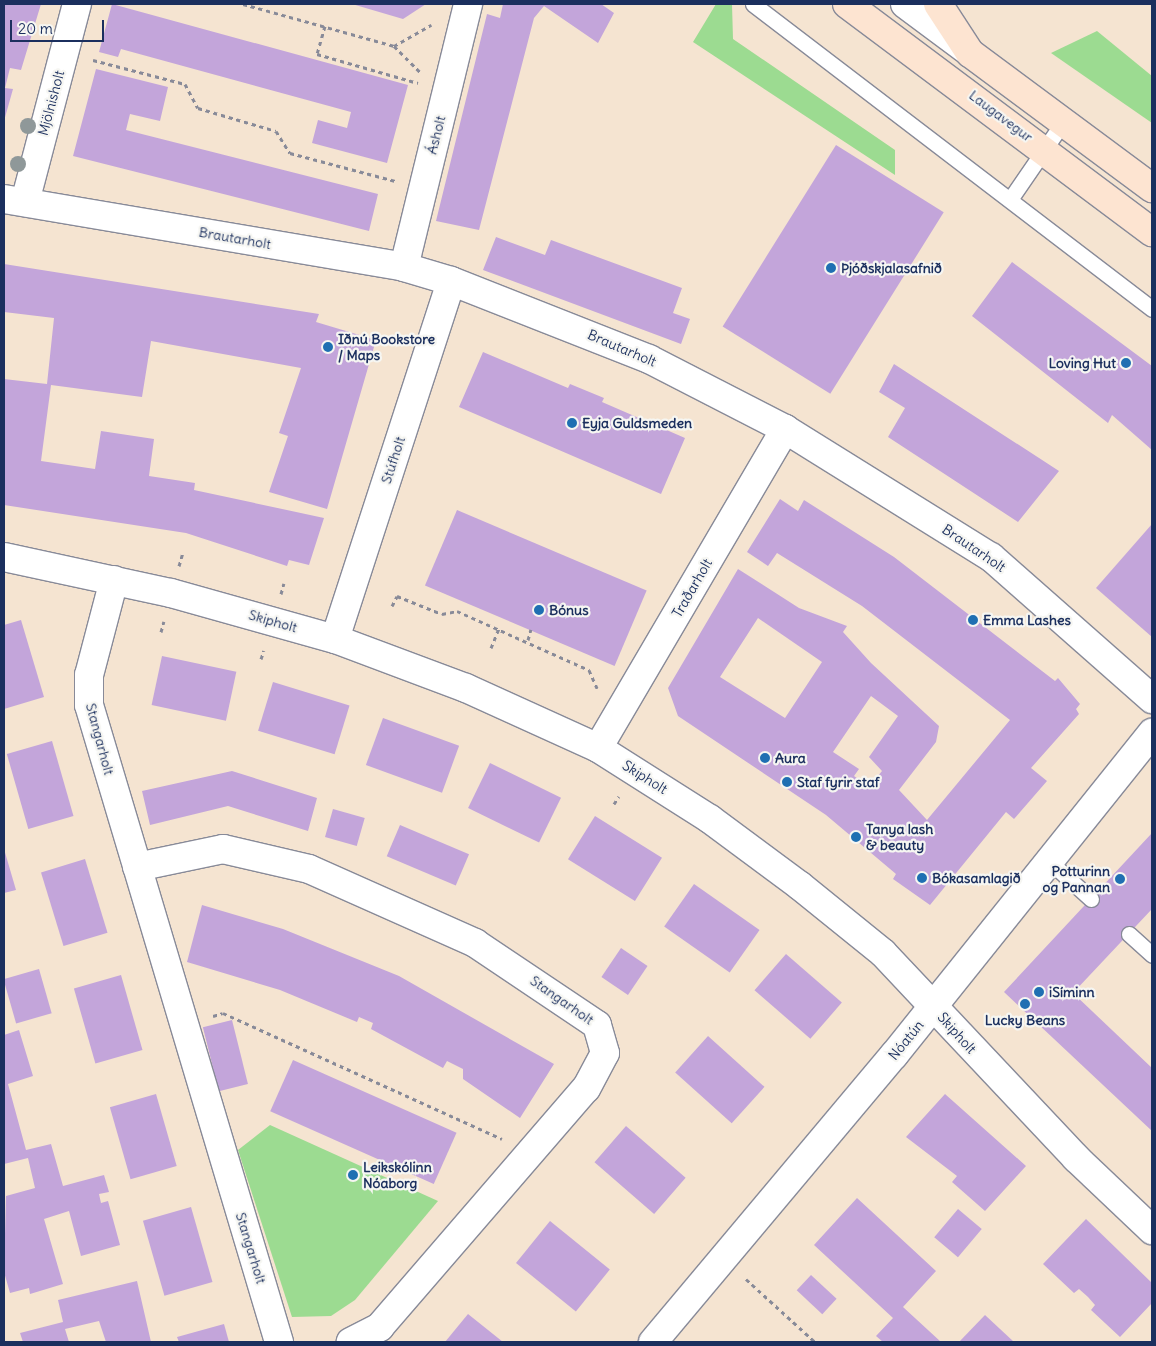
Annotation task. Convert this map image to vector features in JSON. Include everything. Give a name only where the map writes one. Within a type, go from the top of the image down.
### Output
[{"type":"main road","name":"Laugavegur","points":[[847,4],[1045,148],[1152,232]]},
{"type":"main road","points":[[938,4],[970,53],[1152,188]]},
{"type":"street","name":"Mjölnisholt","points":[[14,200],[64,53],[77,4]]},
{"type":"street","points":[[905,4],[970,53]]},
{"type":"street","name":"Ásholt","points":[[404,267],[465,16]]},
{"type":"street","name":"Brautarholt","points":[[14,200],[404,267],[451,281],[649,359],[785,428],[991,557],[1152,699]]},
{"type":"street","name":"Stúfholt","points":[[335,639],[451,281]]},
{"type":"street","name":"Traðarholt","points":[[598,748],[785,428]]},
{"type":"street","name":"Skipholt","points":[[4,558],[114,580],[335,639],[466,688],[598,748],[710,819],[799,885],[892,961],[1076,1158],[1152,1230]]},
{"type":"street","name":"Stangarholt","points":[[114,580],[89,675],[89,704],[279,1342]]},
{"type":"street","name":"Nóatún","points":[[654,1342],[933,1006],[1048,860],[1152,733]]},
{"type":"street","name":"Stangarholt","points":[[137,867],[222,849],[309,869],[475,943],[584,1011],[597,1025],[604,1040],[601,1064],[531,1152],[380,1327],[352,1342]]},
{"type":"lane","points":[[753,4],[1011,198],[1152,309]]},
{"type":"lane","points":[[1011,198],[1064,121]]},
{"type":"lane","points":[[1048,860],[1091,898]]},
{"type":"lane","points":[[1128,934],[1152,955]]},
{"type":"path","points":[[243,4],[394,46],[438,22],[465,16]]},
{"type":"path","points":[[325,26],[316,54],[428,85]]},
{"type":"path","points":[[64,53],[185,84],[198,108],[276,131],[290,153],[423,188]]},
{"type":"path","points":[[392,606],[397,596],[442,614],[457,611],[528,640],[589,670],[597,694]]},
{"type":"path","points":[[491,648],[499,628]]},
{"type":"path","points":[[528,640],[531,629]]},
{"type":"path","points":[[183,1023],[223,1013],[531,1152]]},
{"type":"path","points":[[746,1279],[815,1342]]},
{"type":"green space","points":[[716,4],[732,4],[733,39],[895,150],[895,175],[693,42]]},
{"type":"green space","points":[[1097,31],[1152,76],[1152,123],[1051,53]]},
{"type":"green space","points":[[270,1125],[438,1201],[355,1300],[331,1316],[292,1317],[238,1150]]},
{"type":"building","points":[[4,4],[41,4],[21,70],[10,68],[5,88],[13,89],[4,121]]},
{"type":"building","points":[[112,4],[408,85],[387,163],[312,143],[318,120],[347,128],[351,112],[121,49],[118,57],[99,52]]},
{"type":"building","points":[[352,4],[426,4],[403,19]]},
{"type":"building","points":[[503,4],[601,4],[614,13],[598,43],[544,6],[534,18],[479,230],[436,221],[487,14],[500,18]]},
{"type":"building","points":[[96,69],[168,87],[160,121],[130,114],[126,130],[378,194],[369,231],[73,156]]},
{"type":"building","name":"Þjóðskjalasafnið","points":[[836,145],[944,212],[830,394],[723,326]]},
{"type":"building","points":[[496,237],[545,255],[551,240],[682,288],[673,313],[690,319],[681,344],[483,270]]},
{"type":"building","points":[[1012,262],[1152,366],[1152,450],[1112,415],[1108,423],[972,316]]},
{"type":"building","points":[[4,264],[319,314],[316,322],[376,340],[327,509],[269,492],[288,436],[279,433],[301,368],[151,341],[142,397],[51,385],[41,461],[95,469],[101,431],[154,439],[149,476],[195,483],[194,490],[324,518],[309,565],[289,560],[287,566],[186,533],[4,505],[4,379],[47,384],[54,318],[4,312]]},
{"type":"building","name":"Eyja Guldsmeden","points":[[483,352],[568,388],[570,384],[604,398],[602,402],[685,438],[661,494],[459,407]]},
{"type":"building","points":[[894,364],[1059,471],[1018,522],[888,437],[905,408],[879,392]]},
{"type":"building","points":[[780,499],[798,511],[804,500],[894,557],[1055,681],[1058,678],[1080,704],[1076,709],[1079,714],[1031,768],[1047,781],[1014,819],[1006,812],[930,905],[893,879],[896,874],[826,815],[678,716],[668,688],[738,569],[799,608],[847,626],[843,632],[871,663],[939,726],[936,742],[899,790],[927,820],[1010,720],[862,606],[777,553],[768,566],[747,552]],"holes":[[[758,618],[822,662],[785,718],[720,677]],[[871,696],[898,716],[869,757],[882,771],[869,787],[854,776],[859,769],[833,752]]]},
{"type":"building","points":[[457,510],[647,590],[615,666],[425,585]]},
{"type":"building","points":[[1152,524],[1152,637],[1096,588]]},
{"type":"building","points":[[21,620],[44,697],[4,709],[4,625]]},
{"type":"building","points":[[162,656],[236,672],[226,721],[152,705]]},
{"type":"building","points":[[273,682],[350,705],[335,754],[258,731]]},
{"type":"building","points":[[383,718],[459,746],[442,793],[366,765]]},
{"type":"building","points":[[52,741],[73,816],[28,829],[7,754]]},
{"type":"building","points":[[490,763],[561,798],[539,843],[468,808]]},
{"type":"building","points":[[232,771],[317,798],[308,831],[228,806],[150,825],[142,791]]},
{"type":"building","points":[[333,809],[365,818],[357,846],[325,837]]},
{"type":"building","points":[[595,816],[662,858],[635,901],[568,859]]},
{"type":"building","points":[[400,825],[469,854],[456,886],[387,856]]},
{"type":"building","points":[[1152,833],[1152,909],[1073,993],[1152,1068],[1152,1131],[1004,992]]},
{"type":"building","points":[[4,849],[16,890],[4,893]]},
{"type":"building","points":[[85,859],[108,933],[64,946],[41,872]]},
{"type":"building","points":[[694,884],[760,930],[730,972],[664,927]]},
{"type":"building","points":[[202,905],[283,929],[399,976],[554,1064],[520,1118],[463,1079],[463,1069],[447,1061],[443,1068],[371,1029],[373,1023],[359,1017],[357,1022],[280,990],[187,962]]},
{"type":"building","points":[[621,948],[648,966],[628,995],[601,977]]},
{"type":"building","points":[[786,954],[842,1003],[810,1039],[755,990]]},
{"type":"building","points":[[39,969],[52,1013],[16,1023],[4,979]]},
{"type":"building","points":[[121,975],[142,1050],[95,1063],[74,989]]},
{"type":"building","points":[[232,1020],[248,1084],[219,1091],[203,1027]]},
{"type":"building","points":[[19,1030],[33,1076],[8,1084],[26,1150],[51,1144],[63,1186],[104,1175],[109,1192],[99,1194],[101,1203],[108,1201],[120,1245],[81,1256],[69,1211],[44,1219],[63,1284],[30,1294],[29,1288],[10,1293],[4,1272],[6,1196],[35,1188],[28,1158],[4,1164],[4,1035]]},
{"type":"building","points":[[708,1036],[764,1087],[732,1123],[675,1072]]},
{"type":"building","points":[[293,1060],[457,1133],[434,1184],[270,1111]]},
{"type":"building","points":[[156,1094],[177,1166],[131,1179],[110,1107]]},
{"type":"building","points":[[945,1094],[1026,1166],[985,1211],[952,1182],[957,1176],[906,1137]]},
{"type":"building","points":[[626,1126],[686,1178],[654,1214],[595,1162]]},
{"type":"building","points":[[857,1198],[936,1271],[903,1307],[941,1342],[883,1342],[876,1336],[893,1318],[814,1245]]},
{"type":"building","points":[[191,1207],[212,1282],[164,1296],[143,1221]]},
{"type":"building","points":[[958,1209],[982,1229],[958,1257],[934,1237]]},
{"type":"building","points":[[1086,1219],[1152,1283],[1152,1303],[1120,1337],[1091,1310],[1095,1305],[1088,1297],[1079,1289],[1074,1293],[1043,1264]]},
{"type":"building","points":[[550,1221],[610,1269],[576,1311],[516,1263]]},
{"type":"building","points":[[811,1275],[837,1299],[822,1314],[797,1290]]},
{"type":"building","points":[[137,1281],[151,1342],[106,1342],[99,1321],[65,1329],[69,1342],[23,1342],[20,1333],[63,1322],[58,1300]]},
{"type":"building","points":[[468,1314],[503,1342],[445,1342]]},
{"type":"building","points":[[985,1315],[1014,1342],[959,1342]]},
{"type":"building","points":[[224,1324],[229,1342],[179,1342],[177,1337]]},
{"type":"place","name":"Þjóðskjalasafnið","points":[[831,268]]},
{"type":"place","name":"Iðnú Bookstore / Maps","points":[[328,347]]},
{"type":"place","name":"Loving Hut","points":[[1126,363]]},
{"type":"place","name":"Eyja Guldsmeden","points":[[572,423]]},
{"type":"place","name":"Bónus","points":[[539,610]]},
{"type":"place","name":"Emma Lashes","points":[[973,620]]},
{"type":"place","name":"Aura","points":[[765,758]]},
{"type":"place","name":"Staf fyrir staf","points":[[787,782]]},
{"type":"place","name":"Tanya lash & beauty","points":[[856,837]]},
{"type":"place","name":"Bókasamlagið","points":[[922,878]]},
{"type":"place","name":"Potturinn og Pannan","points":[[1120,879]]},
{"type":"place","name":"iSíminn","points":[[1039,992]]},
{"type":"place","name":"Lucky Beans","points":[[1025,1004]]},
{"type":"place","name":"Leikskólinn Nóaborg","points":[[353,1175]]}]
